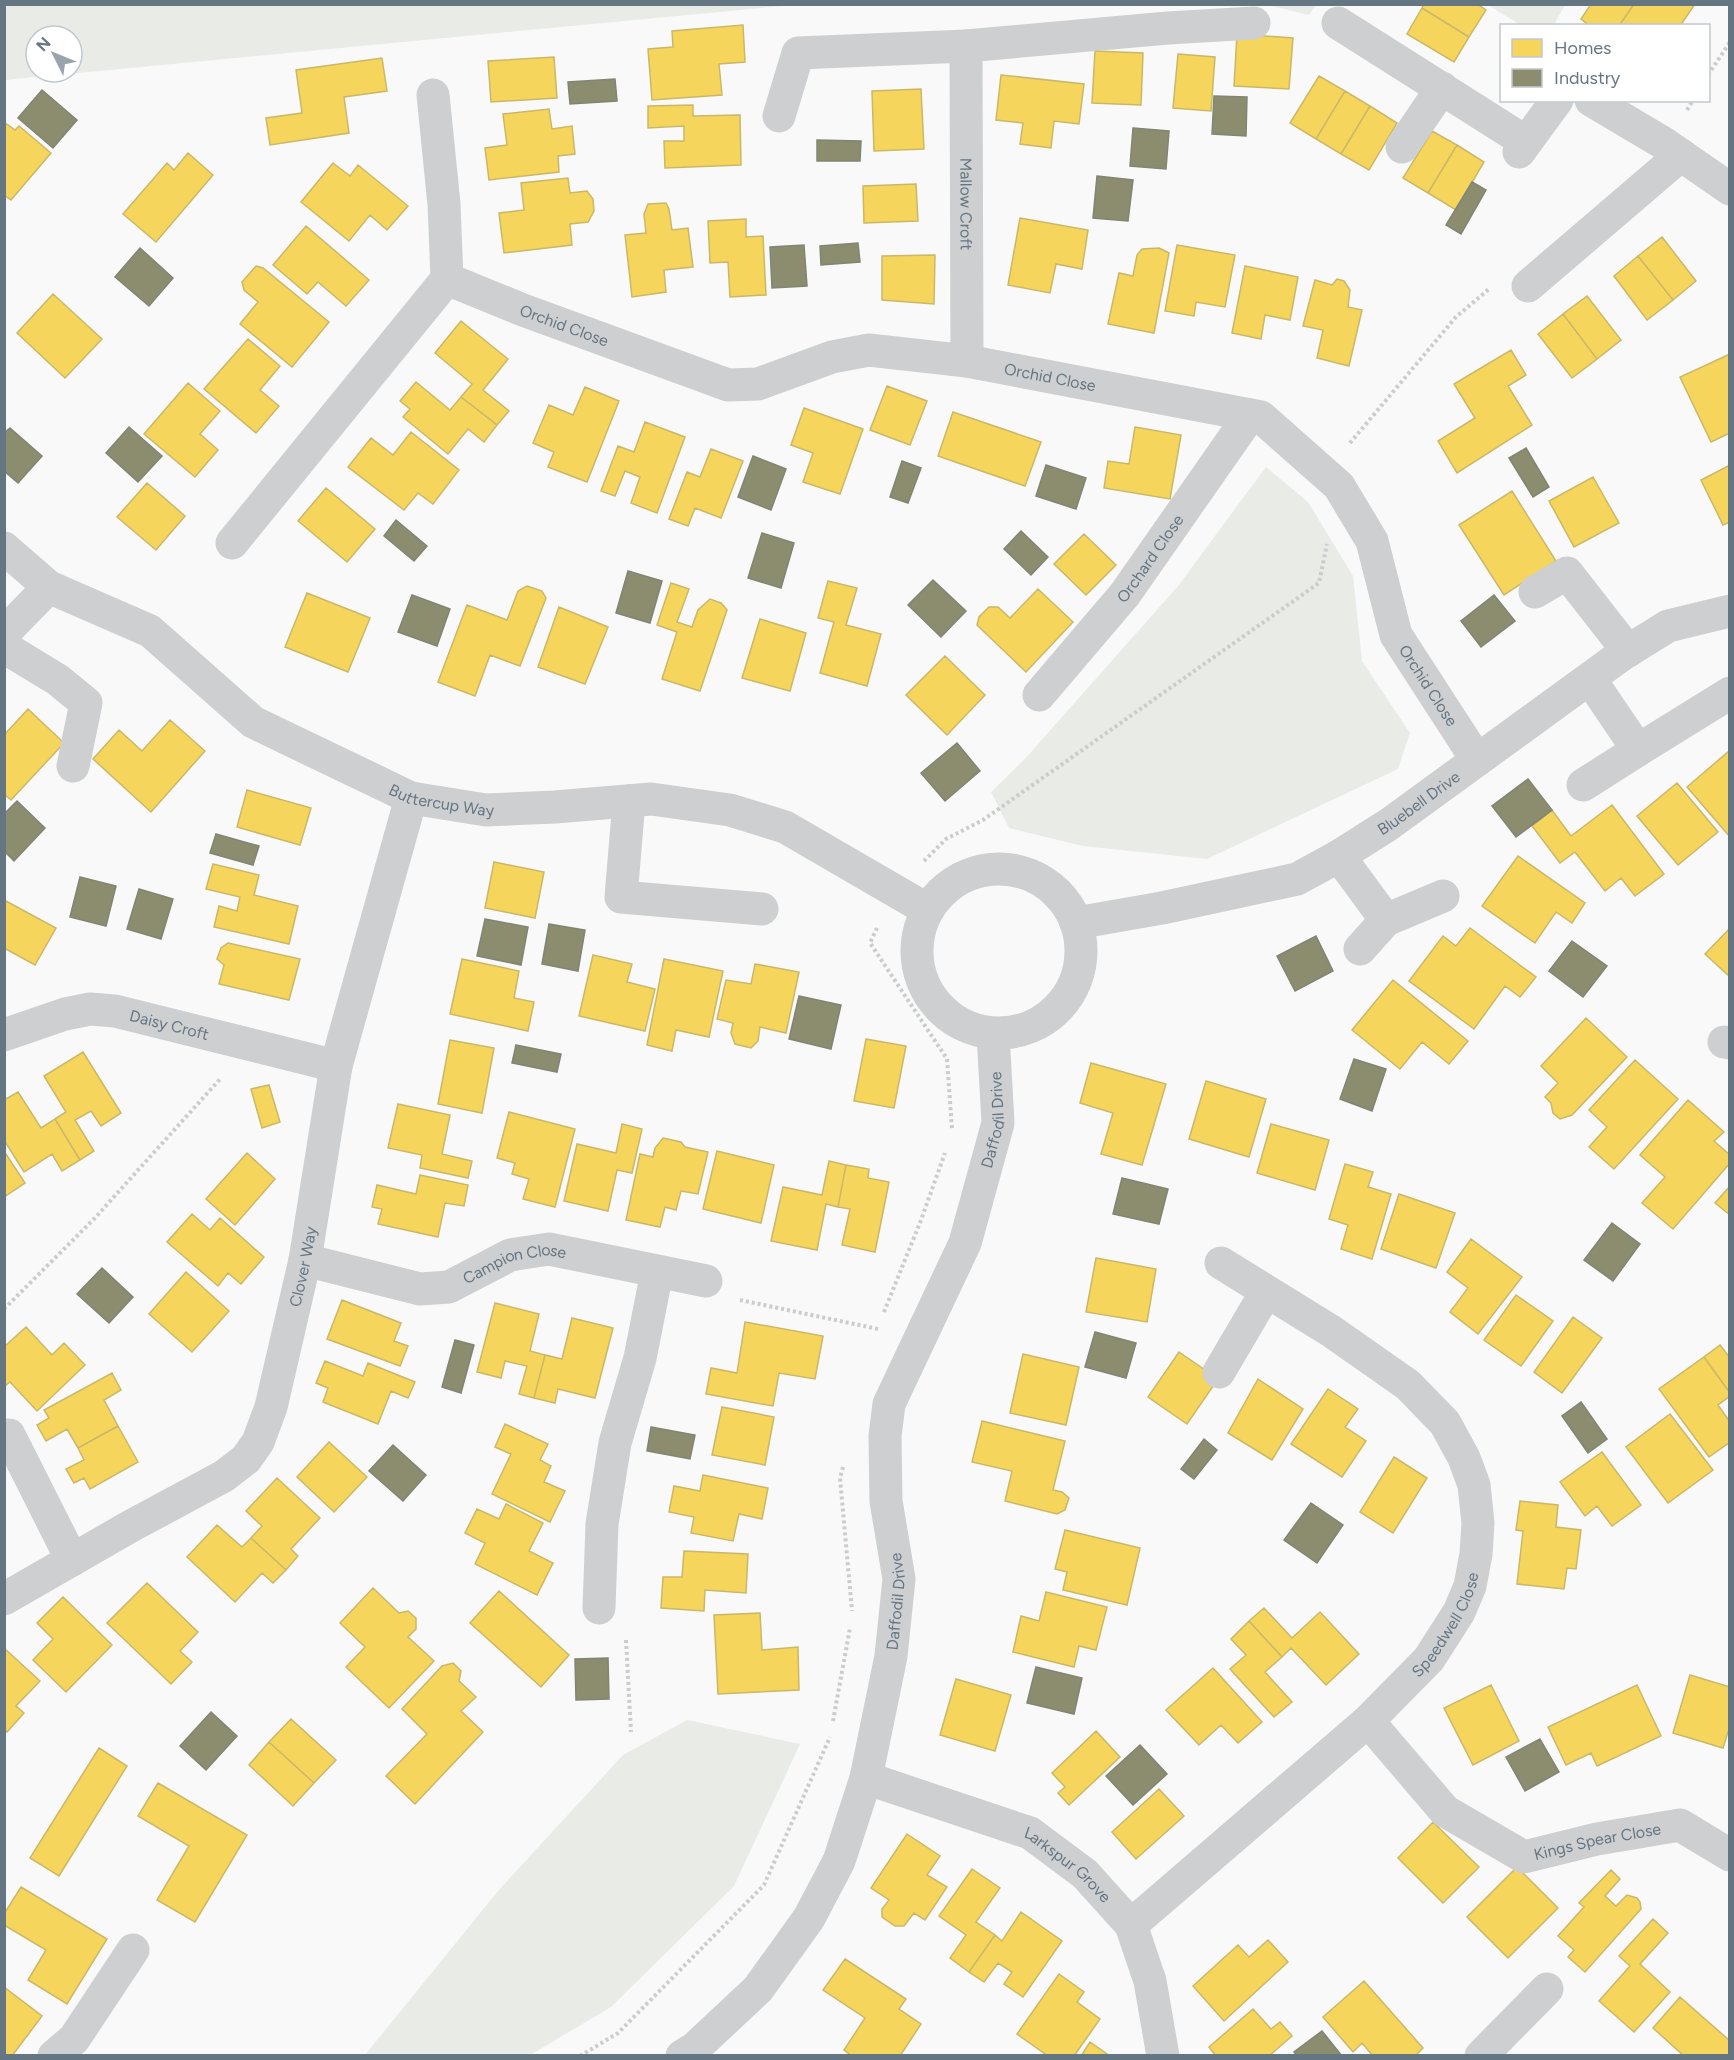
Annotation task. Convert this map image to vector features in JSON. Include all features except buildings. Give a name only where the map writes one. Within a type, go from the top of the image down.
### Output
[{"type":"street","points":[[779,116],[798,53],[966,46],[1167,28],[1254,23]]},
{"type":"street","points":[[1338,23],[1442,88],[1523,147],[1556,102]]},
{"type":"street","name":"Mallow Croft","points":[[966,46],[967,361]]},
{"type":"street","points":[[1402,147],[1442,88]]},
{"type":"street","points":[[232,543],[447,279],[444,204],[432,95]]},
{"type":"street","points":[[1594,102],[1673,150],[1730,189]]},
{"type":"street","points":[[1528,286],[1673,150]]},
{"type":"street","name":"Orchid Close","points":[[447,279],[523,310],[728,385],[758,384],[832,357],[869,350],[967,361],[1261,417],[1339,486],[1372,541],[1396,635],[1478,760]]},
{"type":"street","name":"Orchard Close","points":[[1039,695],[1125,594],[1250,415]]},
{"type":"street","name":"Buttercup Way","points":[[4,548],[49,587],[150,631],[253,723],[411,798],[486,810],[651,799],[730,810],[785,827],[928,910]]},
{"type":"street","points":[[1535,592],[1567,573],[1628,651]]},
{"type":"street","points":[[4,633],[49,587]]},
{"type":"street","name":"Bluebell Drive","points":[[1076,923],[1162,908],[1297,879],[1388,825],[1628,651],[1668,626],[1730,611]]},
{"type":"street","points":[[4,648],[58,680],[86,703],[73,766]]},
{"type":"street","points":[[1590,679],[1638,750]]},
{"type":"street","points":[[1583,785],[1730,693]]},
{"type":"street","name":"Clover Way","points":[[4,1599],[224,1476],[246,1459],[258,1442],[271,1407],[305,1260],[336,1066],[411,798]]},
{"type":"street","points":[[630,801],[621,897],[762,909]]},
{"type":"street","points":[[1339,856],[1386,920]]},
{"type":"street","points":[[1005,869],[1031,876],[1046,884],[1060,896],[1076,923],[1080,941],[1079,965],[1075,982],[1063,1003],[1038,1024],[1017,1032],[993,1034],[969,1028],[950,1018],[933,1002],[923,984],[917,965],[916,946],[920,928],[928,910],[948,887],[978,872],[1005,869]]},
{"type":"street","points":[[1360,949],[1386,920],[1443,896]]},
{"type":"street","name":"Daisy Croft","points":[[4,1035],[64,1014],[90,1009],[115,1011],[336,1066]]},
{"type":"street","name":"Daffodil Drive","points":[[682,2055],[695,2048],[758,1989],[808,1918],[839,1861],[866,1778],[891,1656],[899,1579],[886,1502],[885,1436],[889,1404],[965,1243],[998,1123],[993,1034]]},
{"type":"street","name":"Campion Close","points":[[305,1260],[420,1289],[449,1287],[510,1255],[549,1249],[706,1281]]},
{"type":"street","name":"Speedwell Close","points":[[1131,1926],[1368,1720],[1429,1659],[1460,1612],[1470,1586],[1476,1554],[1478,1523],[1473,1485],[1464,1458],[1445,1423],[1408,1385],[1331,1331],[1221,1263]]},
{"type":"street","points":[[599,1608],[602,1524],[615,1443],[640,1358],[657,1272]]},
{"type":"street","points":[[1219,1372],[1266,1292]]},
{"type":"street","points":[[4,1435],[9,1435],[72,1560]]},
{"type":"street","name":"Kings Spear Close","points":[[1368,1720],[1445,1811],[1524,1857],[1597,1839],[1680,1825],[1730,1856]]},
{"type":"street","name":"Larkspur Grove","points":[[866,1778],[1030,1833],[1084,1875],[1131,1926],[1150,1981],[1162,2055]]},
{"type":"street","points":[[54,2055],[74,2039],[133,1950]]},
{"type":"street","points":[[1496,2050],[1547,1989]]},
{"type":"path","points":[[1710,72],[1730,42]]},
{"type":"path","points":[[1673,150],[1692,102]]},
{"type":"path","points":[[952,1131],[947,1059],[870,943],[895,891],[946,838],[983,820],[1319,583],[1350,441],[1456,316],[1491,287]]},
{"type":"path","points":[[4,1310],[94,1219],[252,1044]]},
{"type":"path","points":[[733,1299],[878,1329],[921,1220],[948,1142]]},
{"type":"path","points":[[843,1466],[840,1478],[853,1614]]},
{"type":"path","points":[[580,2055],[618,2033],[764,1885],[830,1738],[851,1625]]},
{"type":"path","points":[[626,1638],[631,1732]]},
{"type":"shaded area","points":[[5,4],[792,4],[84,72],[84,24],[24,24],[24,78],[5,80]]},
{"type":"shaded area","points":[[1316,4],[1309,15],[1268,5]]},
{"type":"shaded area","points":[[1488,5],[1565,5],[1554,24],[1519,24]]},
{"type":"shaded area","points":[[1266,467],[1308,502],[1353,576],[1362,661],[1410,733],[1398,769],[1207,859],[1083,846],[1009,828],[991,792],[1024,760],[1178,586]]},
{"type":"shaded area","points":[[687,1720],[800,1744],[734,1886],[611,2007],[530,2055],[365,2055],[498,1891],[623,1755]]}]
